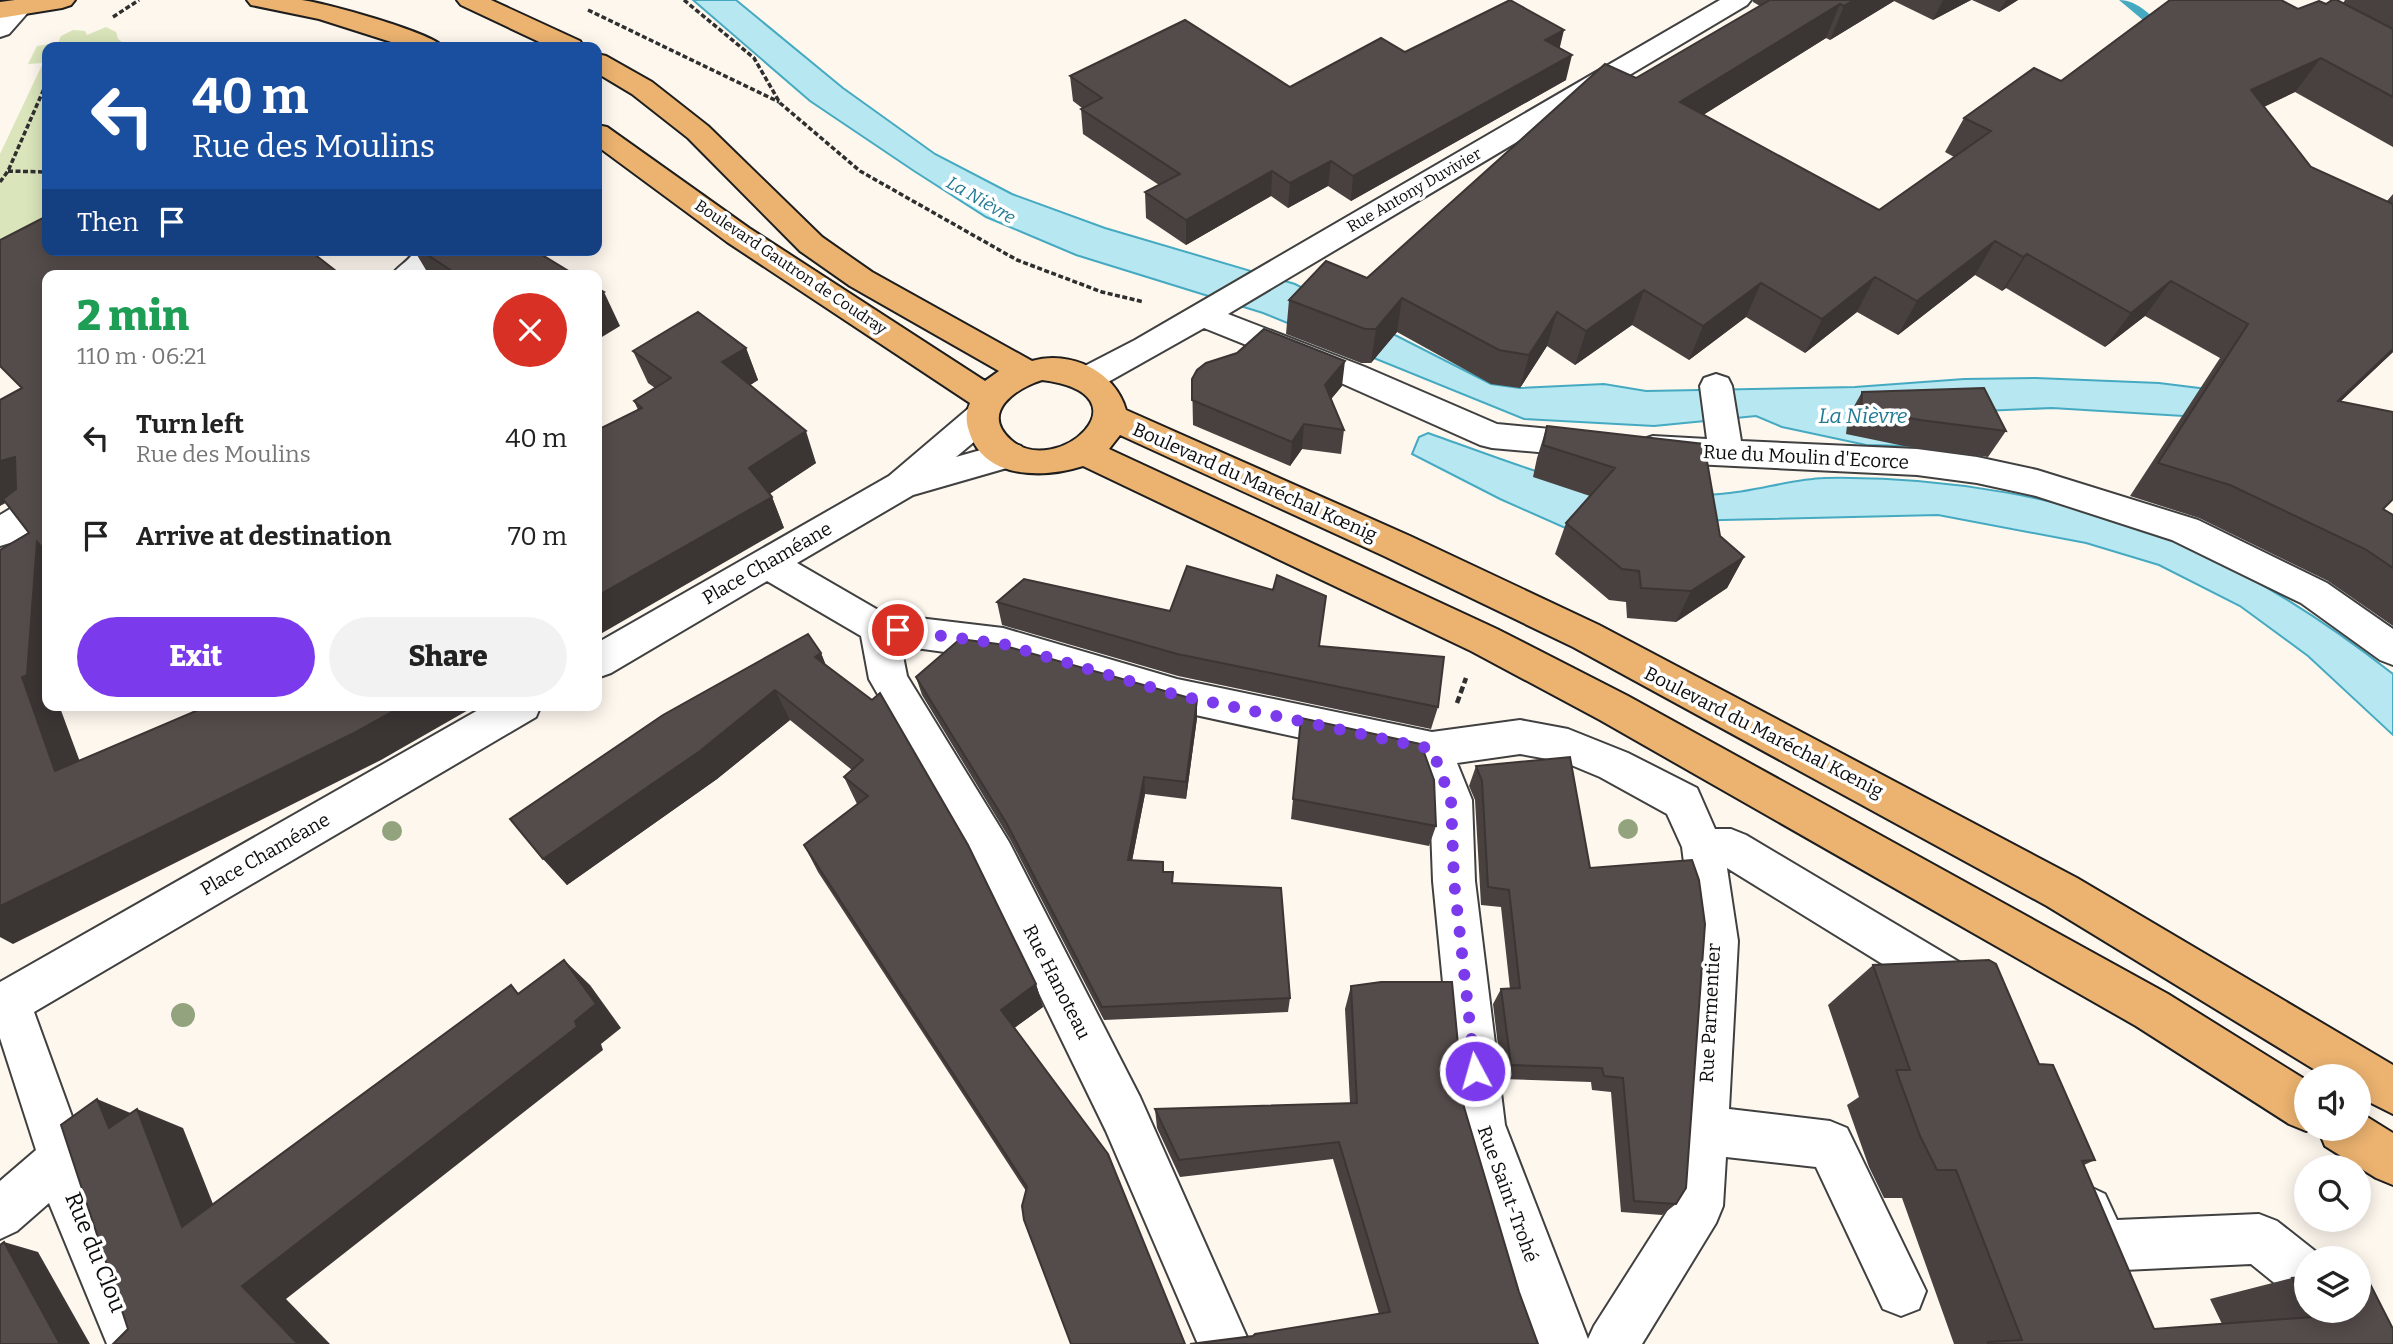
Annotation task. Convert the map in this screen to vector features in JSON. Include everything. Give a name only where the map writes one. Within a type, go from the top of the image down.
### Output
[{"type":"main road","points":[[9,10],[62,0]]},
{"type":"main road","points":[[260,0],[390,31],[418,42]]},
{"type":"main road","points":[[470,0],[560,42]]},
{"type":"main road","name":"Boulevard Gautron de Coudray","points":[[602,65],[642,88],[698,132],[811,244],[861,279],[1026,372]]},
{"type":"main road","name":"Boulevard Gautron de Coudray","points":[[602,138],[984,408]]},
{"type":"main road","points":[[1059,369],[1089,378],[1102,389],[1110,402],[1111,417],[1102,436],[1084,452],[1066,459],[1046,462],[1026,460],[1009,455],[993,445],[985,432],[984,408],[1011,378],[1026,372],[1059,369]]},
{"type":"main road","name":"Boulevard du Maréchal Kœnig","points":[[1111,417],[1385,541],[1586,636],[2062,892],[2393,1091]]},
{"type":"main road","points":[[1084,452],[1484,640],[1614,708],[2152,1010],[2294,1099]]},
{"type":"main road","points":[[2361,1141],[2393,1161]]},
{"type":"street","name":"Rue Antony Duvivier","points":[[1089,378],[1201,316],[1738,0]]},
{"type":"street","points":[[0,29],[9,10]]},
{"type":"street","points":[[414,270],[426,261],[427,256]]},
{"type":"street","name":"Rue du Moulin d'Ecorce","points":[[1201,316],[1353,375],[1492,436],[1625,448],[1724,437],[1977,470],[2037,483],[2185,530],[2314,593],[2393,649]]},
{"type":"street","points":[[1716,386],[1724,437]]},
{"type":"street","name":"Place Chaméane","points":[[602,659],[901,485],[984,408]]},
{"type":"street","name":"Place Chaméane","points":[[901,485],[1009,455]]},
{"type":"street","points":[[0,531],[42,506]]},
{"type":"street","points":[[767,564],[878,628]]},
{"type":"street","name":"Rue Parmentier","points":[[878,628],[1003,644],[1177,695],[1442,747],[1520,737],[1569,747],[1614,765],[1682,801],[1703,847],[1716,941],[1699,1206],[1612,1344]]},
{"type":"street","name":"Rue Hanoteau","points":[[878,628],[888,679],[994,856],[1123,1114],[1224,1344]]},
{"type":"street","name":"Place Chaméane","points":[[63,1158],[26,1042],[4,1005],[512,711]]},
{"type":"street","name":"Rue Saint-Trohé","points":[[1442,747],[1451,800],[1454,881],[1480,1125],[1564,1344]]},
{"type":"street","points":[[1703,847],[1731,848],[2002,1012]]},
{"type":"street","points":[[1703,1130],[1830,1144],[1901,1291]]},
{"type":"street","points":[[0,1214],[63,1158]]},
{"type":"street","name":"Rue du Clou","points":[[63,1158],[71,1196],[133,1344]]},
{"type":"street","points":[[2071,1172],[2104,1246],[2259,1239],[2294,1267]]},
{"type":"path","points":[[113,16],[139,0]]},
{"type":"path","points":[[684,0],[754,58],[780,103]]},
{"type":"path","points":[[578,6],[653,39],[780,103],[860,171],[1017,260],[1102,292],[1201,316]]},
{"type":"path","points":[[0,182],[8,171],[42,93]]},
{"type":"path","points":[[8,171],[42,172]]},
{"type":"path","points":[[1442,747],[1458,695],[1484,640]]},
{"type":"green space","points":[[106,27],[116,32],[122,42],[58,42],[61,36],[73,30],[85,31],[87,35]]},
{"type":"green space","points":[[42,45],[42,63],[28,64],[37,46]]},
{"type":"green space","points":[[42,65],[42,249],[0,259],[0,154]]},
{"type":"water","name":"La Nièvre","points":[[693,0],[736,0],[843,88],[935,154],[1012,194],[1105,228],[1295,284],[1491,384],[1520,388],[1604,384],[1646,391],[1855,387],[1964,379],[2036,378],[2159,383],[2231,392],[2232,419],[2052,408],[1915,414],[1910,446],[1866,445],[1782,427],[1756,416],[1654,426],[1524,419],[1263,313],[1076,255],[986,217],[810,101]]},
{"type":"water","points":[[1428,433],[1558,478],[1616,490],[1702,495],[1733,493],[1812,479],[1870,478],[2007,493],[2097,514],[2182,544],[2237,571],[2291,602],[2368,655],[2393,674],[2393,735],[2308,656],[2240,606],[2159,565],[2086,543],[1938,515],[1722,520],[1598,526],[1572,531],[1500,499],[1412,454],[1419,437]]},
{"type":"building","points":[[1510,0],[1564,30],[1545,40],[1572,55],[1353,176],[1331,161],[1290,183],[1272,171],[1186,220],[1145,192],[1180,174],[1081,109],[1102,98],[1070,76],[1185,20],[1290,87],[1381,38],[1405,52]]},
{"type":"building","points":[[1770,0],[1854,0],[1844,6],[1840,4],[1680,102],[1879,210],[1991,131],[1964,118],[2034,68],[2061,81],[2170,0],[2281,0],[2298,9],[2319,1],[2326,4],[2337,0],[2393,29],[2393,97],[2321,58],[2251,90],[2311,167],[2393,204],[2393,349],[2338,401],[2393,412],[2393,499],[2383,509],[2393,515],[2393,568],[2365,549],[2230,485],[2158,463],[2248,324],[2171,281],[2131,313],[2027,254],[2023,257],[1995,241],[1917,301],[1875,277],[1822,319],[1761,283],[1703,326],[1644,290],[1586,331],[1557,312],[1529,355],[1499,350],[1402,298],[1376,329],[1365,329],[1289,300],[1326,261],[1367,278],[1605,64],[1636,78]]},
{"type":"building","points":[[42,219],[42,256],[317,256],[335,270],[42,270],[42,548],[37,542],[27,675],[22,677],[55,771],[196,711],[393,711],[354,733],[0,906],[0,550],[29,533],[3,499],[16,489],[15,457],[0,461],[0,400],[22,388],[0,366],[0,240]]},
{"type":"building","points":[[429,256],[544,256],[567,270],[450,270]]},
{"type":"building","points":[[698,312],[746,348],[722,362],[806,431],[749,468],[772,497],[602,593],[602,428],[642,408],[634,401],[671,378],[633,351]]},
{"type":"building","points":[[1264,329],[1345,361],[1325,385],[1344,430],[1304,424],[1292,442],[1192,400],[1192,379],[1197,370],[1206,363],[1237,353]]},
{"type":"building","points":[[1984,388],[2006,431],[1861,409],[1862,392]]},
{"type":"building","points":[[1547,426],[1704,444],[1720,536],[1744,557],[1691,591],[1641,588],[1639,571],[1622,569],[1566,523],[1615,468],[1543,445]]},
{"type":"building","points":[[1187,566],[1273,590],[1277,575],[1326,596],[1319,646],[1444,657],[1438,707],[1177,654],[997,602],[1024,579],[1170,611]]},
{"type":"building","points":[[808,634],[821,653],[815,657],[872,700],[880,693],[968,845],[1036,984],[1001,1010],[1108,1154],[1185,1344],[1071,1344],[1024,1220],[1022,1206],[1027,1187],[804,845],[868,796],[844,777],[863,760],[775,690],[700,751],[543,859],[510,819],[663,715]]},
{"type":"building","points":[[960,639],[998,644],[1197,700],[1186,782],[1144,777],[1128,860],[1163,862],[1163,872],[1173,872],[1172,883],[1281,888],[1290,998],[1102,1007],[1007,824],[916,677]]},
{"type":"building","points":[[1301,718],[1421,744],[1434,780],[1436,826],[1293,799]]},
{"type":"building","points":[[1570,757],[1590,868],[1692,860],[1699,880],[1705,924],[1686,1188],[1676,1204],[1634,1201],[1623,1078],[1604,1076],[1602,1068],[1511,1065],[1501,989],[1520,988],[1509,890],[1488,887],[1482,781],[1476,766]]},
{"type":"building","points":[[564,960],[596,1004],[575,1021],[577,1027],[242,1286],[298,1344],[113,1344],[128,1329],[61,1125],[97,1099],[109,1128],[137,1109],[182,1227],[511,985],[518,994]]},
{"type":"building","points":[[1989,960],[1996,964],[2039,1064],[2053,1065],[2095,1160],[2082,1161],[2154,1329],[2294,1318],[2294,1323],[2371,1323],[2371,1286],[2393,1329],[2393,1344],[1988,1344],[2022,1340],[1956,1170],[1937,1170],[1920,1136],[1896,1070],[1910,1070],[1873,965]]},
{"type":"building","points":[[1381,982],[1452,982],[1464,1107],[1519,1292],[1538,1344],[1190,1344],[1390,1312],[1339,1142],[1179,1160],[1155,1109],[1357,1103],[1351,986]]},
{"type":"building","points":[[4,1242],[60,1344],[0,1344],[0,1245]]},
{"type":"waterway","points":[[2124,0],[2154,24],[2160,34]]},
{"type":"route","points":[[898,630],[1003,644],[1177,695],[1432,749],[1451,800],[1454,881],[1475,1071]]}]
